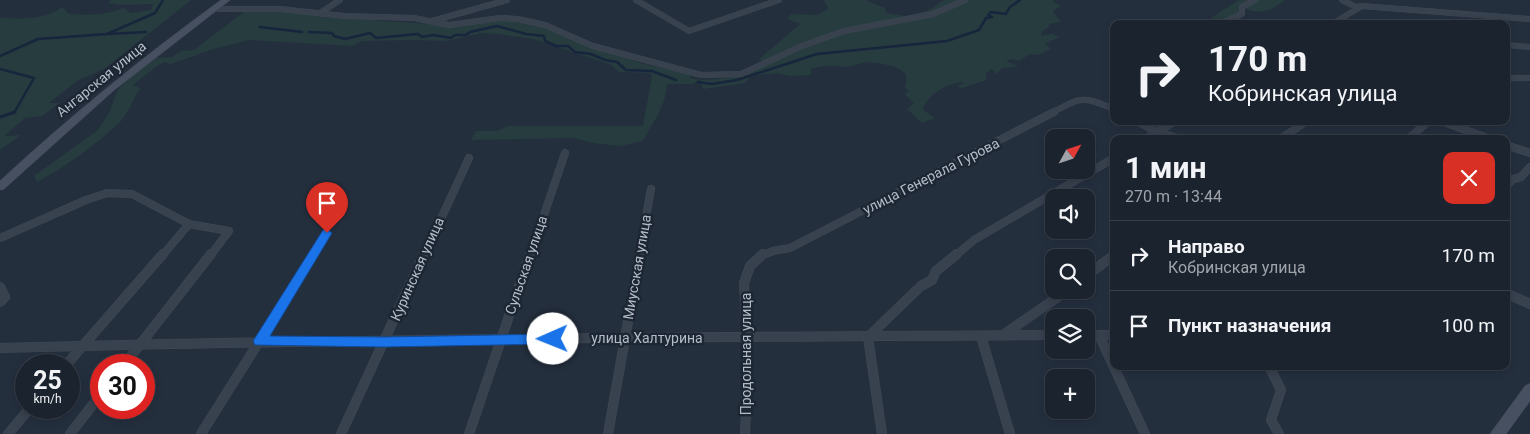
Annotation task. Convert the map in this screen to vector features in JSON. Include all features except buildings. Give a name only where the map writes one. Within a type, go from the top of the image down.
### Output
[{"type":"main road","name":"Ангарская улица","points":[[0,178],[64,120],[212,5],[226,0]]},
{"type":"main road","name":"Ангарская улица","points":[[0,187],[55,135],[212,5]]},
{"type":"main road","points":[[1498,434],[1530,390]]},
{"type":"street","points":[[320,13],[340,0]]},
{"type":"street","points":[[429,22],[507,0]]},
{"type":"street","points":[[639,0],[689,31],[779,0]]},
{"type":"street","points":[[212,5],[280,9],[344,16],[414,18],[456,25],[509,18],[533,21],[593,46],[638,60],[701,75],[741,74],[802,46],[844,31],[933,14],[965,0]]},
{"type":"street","points":[[1228,20],[1242,14],[1242,7],[1255,0]]},
{"type":"street","points":[[1342,0],[1359,6],[1530,19]]},
{"type":"street","points":[[1352,0],[1359,6]]},
{"type":"street","points":[[1338,20],[1359,6]]},
{"type":"street","points":[[1510,45],[1530,47]]},
{"type":"street","points":[[1510,78],[1530,78]]},
{"type":"street","name":"улица Генерала Гурова","points":[[767,251],[790,248],[1082,98],[1095,100],[1110,107]]},
{"type":"street","points":[[1144,125],[1167,135]]},
{"type":"street","points":[[1152,135],[1168,125]]},
{"type":"street","points":[[1286,135],[1301,125]]},
{"type":"street","points":[[1413,135],[1424,125]]},
{"type":"street","points":[[1452,125],[1479,135]]},
{"type":"street","points":[[1510,146],[1530,153]]},
{"type":"street","name":"Сульская улица","points":[[470,434],[500,340],[565,153]]},
{"type":"street","name":"Куринская улица","points":[[340,434],[384,342],[450,194],[469,158]]},
{"type":"street","points":[[882,434],[868,337],[920,286],[932,280],[936,271],[974,240],[1110,160]]},
{"type":"street","points":[[1510,182],[1513,179],[1521,177],[1530,167]]},
{"type":"street","name":"Миусская улица","points":[[608,434],[651,189]]},
{"type":"street","points":[[0,238],[107,192],[132,194],[189,224],[229,231],[133,354]]},
{"type":"street","points":[[75,354],[189,224]]},
{"type":"street","points":[[201,434],[327,233]]},
{"type":"street","name":"Продольная улица","points":[[746,434],[748,338],[744,298],[746,279],[750,266],[767,251]]},
{"type":"street","points":[[1095,269],[1110,258]]},
{"type":"street","points":[[0,287],[5,297],[0,302]]},
{"type":"street","points":[[1510,295],[1530,304]]},
{"type":"street","points":[[1003,335],[1055,299]]},
{"type":"street","points":[[1095,336],[1110,335]]},
{"type":"street","points":[[980,336],[1010,434]]},
{"type":"street","name":"улица Халтурина","points":[[0,348],[83,345],[139,346],[260,341],[384,342],[624,338],[1045,336]]},
{"type":"street","points":[[1099,336],[1110,360]]},
{"type":"street","points":[[1115,370],[1144,434]]},
{"type":"street","points":[[1271,370],[1281,390],[1271,420],[1279,434]]},
{"type":"street","points":[[70,434],[90,408]]},
{"type":"street","points":[[8,434],[21,419]]},
{"type":"green space","points":[[111,0],[191,0],[104,69],[77,81],[49,103],[60,103],[42,116],[25,118],[4,136],[21,135],[0,150],[0,18],[40,16],[62,7],[69,14],[103,14],[123,8],[131,13],[151,10],[153,4],[121,5],[108,3]]},
{"type":"green space","points":[[824,0],[865,0],[885,8],[887,13],[906,16],[927,11],[944,0],[1054,0],[1053,2],[1061,6],[1053,11],[1061,22],[1048,24],[1050,27],[1042,31],[1041,36],[1052,34],[1059,37],[1045,44],[1051,49],[1039,55],[1030,54],[1019,61],[1012,59],[1006,61],[1019,67],[1002,68],[997,74],[991,69],[986,74],[986,80],[960,89],[958,85],[963,84],[963,82],[957,83],[938,91],[925,104],[923,110],[935,118],[922,123],[907,109],[914,103],[905,94],[909,91],[905,87],[906,75],[886,64],[860,63],[848,67],[821,67],[811,69],[811,75],[791,76],[777,73],[751,76],[745,83],[703,89],[700,80],[728,77],[764,65],[759,59],[800,24],[787,19],[791,14],[817,15],[828,9]]},
{"type":"green space","points":[[1239,0],[1285,0],[1265,11],[1243,8],[1242,14],[1228,20],[1208,20]]},
{"type":"green space","points":[[245,11],[302,13],[322,17],[431,24],[497,20],[531,22],[640,63],[685,73],[690,75],[690,78],[699,80],[693,84],[667,84],[662,107],[643,141],[620,146],[593,143],[575,138],[471,140],[476,131],[497,131],[508,126],[643,126],[652,76],[650,73],[619,72],[612,65],[533,39],[498,34],[481,33],[446,41],[362,41],[352,46],[249,40],[213,49],[171,64],[165,62],[157,66],[133,85],[142,89],[139,90],[122,120],[110,131],[90,148],[48,176],[37,182],[34,176],[97,131],[109,113],[118,89],[141,68],[156,58],[172,57],[181,51],[194,50]]},
{"type":"waterway","points":[[0,56],[38,39],[107,34],[155,13],[163,0]]},
{"type":"waterway","points":[[698,82],[712,84],[737,80],[817,54],[947,41],[979,30],[986,18],[992,17],[988,15],[991,12],[1006,14],[1010,7],[1020,0]]},
{"type":"waterway","points":[[309,32],[332,33],[334,36],[345,39],[370,33],[376,38],[418,34],[422,37],[433,35],[451,38],[455,35],[466,35],[470,32],[497,26],[526,34],[544,36],[545,41],[556,46],[568,46],[575,52],[591,54],[605,60],[617,62],[626,70],[652,71],[676,80]]},
{"type":"waterway","points":[[260,27],[302,32]]},
{"type":"waterway","points":[[109,34],[146,32]]},
{"type":"waterway","points":[[0,69],[34,78],[14,112]]},
{"type":"waterway","points":[[0,117],[14,112]]},
{"type":"route","points":[[327,233],[260,341],[384,342],[553,339]]}]
